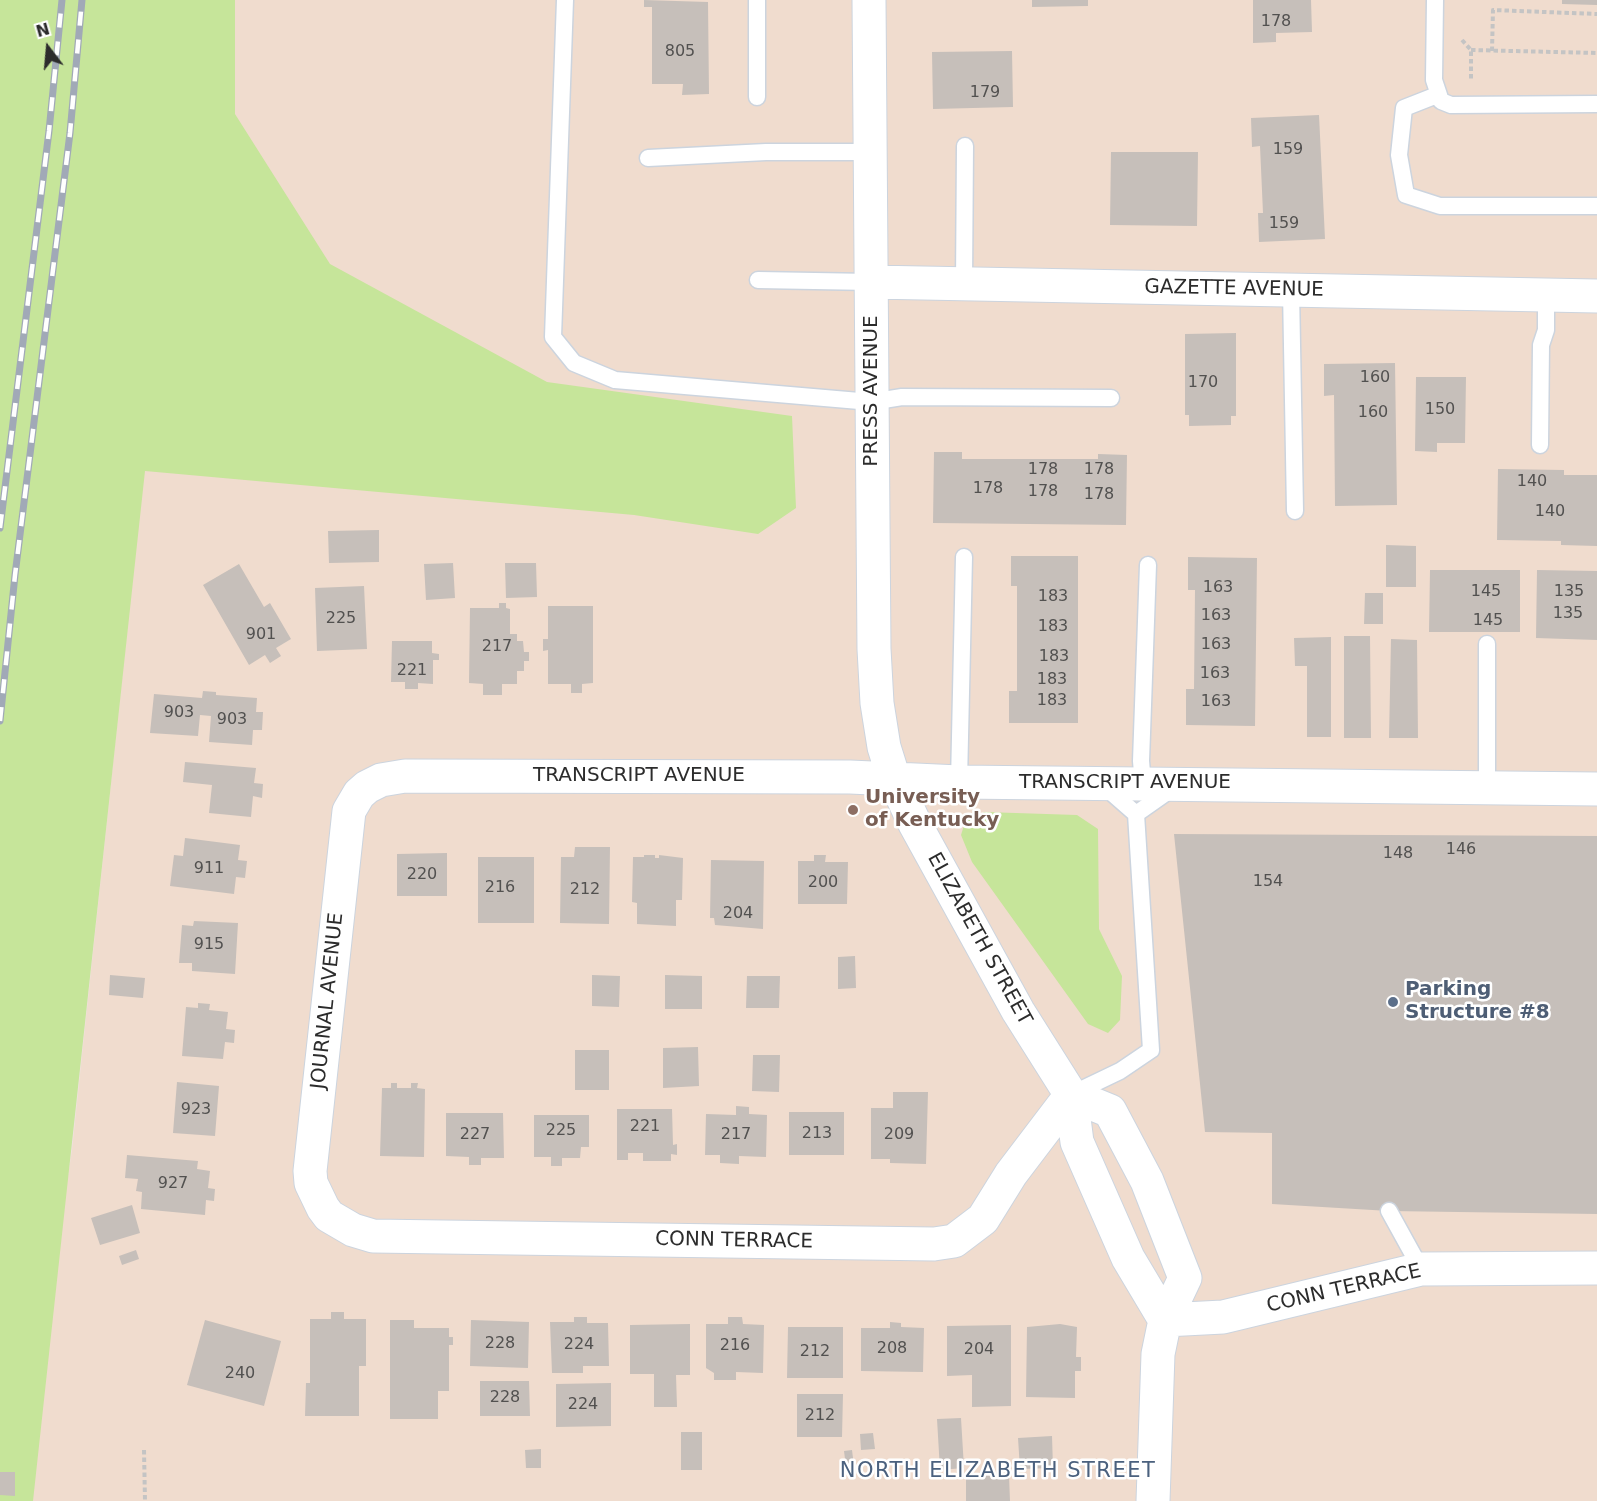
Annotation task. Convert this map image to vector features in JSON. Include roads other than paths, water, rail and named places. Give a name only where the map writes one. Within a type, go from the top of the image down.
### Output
[{"type":"street","name":"PRESS AVENUE","points":[[869,0],[874,660],[884,747],[894,779]]},
{"type":"street","name":"GAZETTE AVENUE","points":[[871,282],[1597,296]]},
{"type":"street","name":"TRANSCRIPT AVENUE","points":[[367,787],[381,780],[405,776],[850,777],[959,782],[1099,782],[1140,799],[1181,783],[1597,789]]},
{"type":"street","name":"ELIZABETH STREET","points":[[894,779],[915,824],[1012,1000],[1071,1095],[1077,1142],[1128,1258],[1165,1320]]},
{"type":"street","name":"JOURNAL AVENUE","points":[[329,1216],[311,1183],[310,1171],[346,822],[359,794],[367,787]]},
{"type":"street","name":"CONN TERRACE","points":[[329,1216],[353,1230],[373,1236],[934,1244],[954,1241],[983,1219],[1011,1174],[1071,1095]]},
{"type":"street","points":[[1071,1095],[1110,1111],[1148,1181],[1185,1278],[1165,1320],[1158,1354],[1153,1501]]},
{"type":"street","name":"CONN TERRACE","points":[[1165,1320],[1223,1317],[1421,1269],[1597,1268]]},
{"type":"lane","points":[[565,0],[553,337],[574,363],[615,380],[872,402],[902,397],[1111,398]]},
{"type":"lane","points":[[757,0],[757,97]]},
{"type":"lane","points":[[1435,0],[1434,80],[1441,101],[1451,105],[1597,104]]},
{"type":"lane","points":[[1437,94],[1404,108],[1399,155],[1406,195],[1440,206],[1597,206]]},
{"type":"lane","points":[[964,283],[965,146]]},
{"type":"lane","points":[[648,158],[766,152],[870,152]]},
{"type":"lane","points":[[758,280],[871,282]]},
{"type":"lane","points":[[1291,290],[1295,511]]},
{"type":"lane","points":[[1540,445],[1541,345],[1546,330],[1546,295]]},
{"type":"lane","points":[[959,782],[964,557]]},
{"type":"lane","points":[[1071,1095],[1120,1071],[1151,1050],[1140,799],[1148,565]]},
{"type":"lane","points":[[1486,644],[1487,787]]},
{"type":"lane","points":[[1389,1211],[1421,1269]]},
{"type":"railway","points":[[0,528],[49,131],[62,0]]},
{"type":"railway","points":[[0,721],[15,575],[70,133],[82,0]]},
{"type":"place","name":"University of Kentucky","points":[[853,810]]},
{"type":"place","name":"Parking Structure #8","points":[[1393,1002]]},
{"type":"district","name":"NORTH ELIZABETH STREET","points":[[998,1472]]}]
